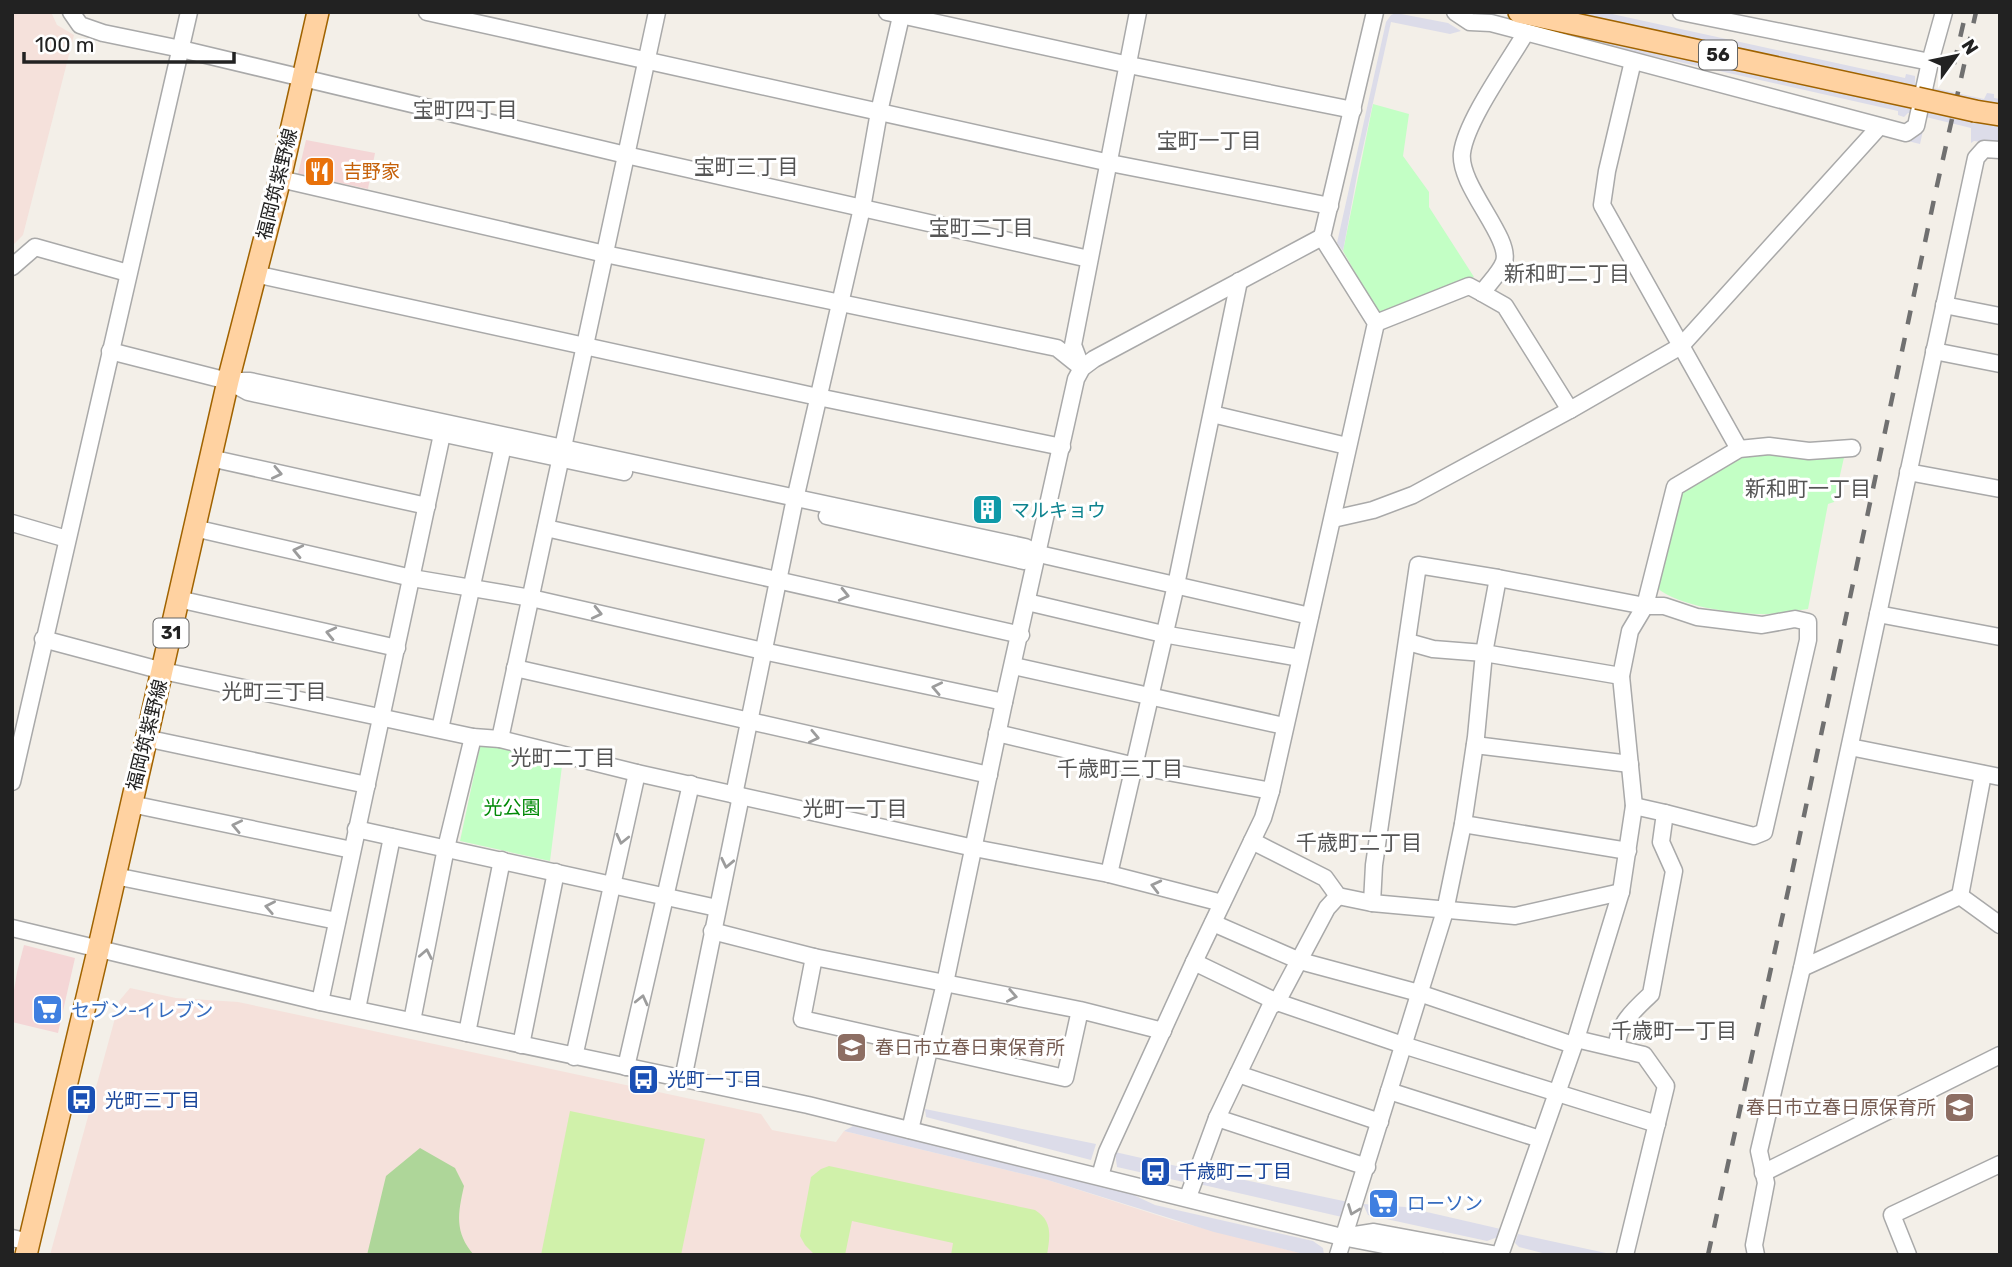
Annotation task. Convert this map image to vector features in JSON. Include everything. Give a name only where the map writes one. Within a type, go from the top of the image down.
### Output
[{"type":"main road","name":"福岡筑紫野線","points":[[22,1245],[98,951],[210,458],[280,179],[318,12]]},
{"type":"main road","name":"56","points":[[1518,12],[2000,115]]},
{"type":"street","points":[[71,12],[80,25],[103,33],[1089,259]]},
{"type":"street","points":[[12,782],[19,723],[67,539],[189,12]]},
{"type":"street","points":[[427,12],[1110,163],[1330,206]]},
{"type":"street","points":[[500,739],[657,12]]},
{"type":"street","points":[[1082,368],[1073,345],[1138,12]]},
{"type":"street","points":[[1100,1176],[1107,1154],[1194,962],[1263,818],[1271,792],[1376,323],[1322,237],[1375,12]]},
{"type":"street","points":[[1455,12],[1470,22],[1491,23],[1906,134],[1916,125],[1944,12]]},
{"type":"street","points":[[1681,12],[1930,62]]},
{"type":"street","points":[[683,1079],[738,795],[748,722],[838,304],[862,208],[897,13],[1129,65],[1353,110]]},
{"type":"street","points":[[1482,293],[1504,262],[1503,246],[1468,180],[1461,156],[1468,131],[1525,34]]},
{"type":"street","points":[[1633,61],[1607,171],[1602,205],[1739,449]]},
{"type":"street","points":[[1333,519],[1373,510],[1413,495],[1681,346],[1879,127]]},
{"type":"street","points":[[1756,1255],[1754,1245],[1766,1183],[1759,1151],[1802,968],[1976,158],[1984,149],[2000,150]]},
{"type":"street","points":[[280,179],[605,254],[1057,348],[1082,368]]},
{"type":"street","points":[[910,1130],[945,983],[997,733],[1076,379],[1082,368],[1094,359],[1322,237]]},
{"type":"street","points":[[12,267],[35,247],[128,273]]},
{"type":"street","points":[[255,274],[818,397],[1062,447]]},
{"type":"street","points":[[1109,874],[1176,585],[1239,281]]},
{"type":"street","points":[[1376,323],[1469,286],[1504,306],[1570,410]]},
{"type":"street","points":[[1944,305],[2000,316]]},
{"type":"street","points":[[110,351],[228,382],[248,393],[444,428],[794,503],[1024,561],[1039,554],[1310,616]]},
{"type":"street","points":[[1934,351],[2000,364]]},
{"type":"street","points":[[1212,414],[1347,446]]},
{"type":"street","points":[[444,428],[503,446],[562,453]]},
{"type":"street","points":[[320,1002],[444,428]]},
{"type":"street","points":[[440,729],[503,446]]},
{"type":"street","points":[[1342,1237],[1374,1232],[1499,1255],[1574,1042],[1621,892],[1634,806],[1621,676],[1630,631],[1645,606],[1675,486],[1739,449],[1769,446],[1809,451],[1852,449]]},
{"type":"street","points":[[210,458],[426,506]]},
{"type":"street","points":[[1908,472],[2000,489]]},
{"type":"street","points":[[12,523],[67,539]]},
{"type":"street","points":[[194,528],[412,578],[531,598],[1004,702]]},
{"type":"street","points":[[546,528],[1021,635]]},
{"type":"street","points":[[1372,903],[1376,853],[1418,565],[1645,606],[1664,606],[1697,617],[1762,625],[1795,619],[1808,622],[1808,640],[1764,832],[1754,836],[1634,806]]},
{"type":"street","points":[[1338,1255],[1445,911],[1463,824],[1475,745],[1484,653],[1498,578]]},
{"type":"street","points":[[178,599],[397,648]]},
{"type":"street","points":[[1027,602],[1163,634],[1300,658]]},
{"type":"street","points":[[1878,614],[2000,637]]},
{"type":"street","points":[[43,639],[163,671],[473,737],[500,739],[637,773],[974,848],[1109,874],[1222,903]]},
{"type":"street","points":[[1408,642],[1433,649],[1484,653],[1621,676]]},
{"type":"street","points":[[1014,666],[1284,726]]},
{"type":"street","points":[[515,668],[989,775]]},
{"type":"street","points":[[997,733],[1135,766],[1271,792]]},
{"type":"street","points":[[412,1021],[446,848],[473,737]]},
{"type":"street","points":[[145,738],[367,785]]},
{"type":"street","points":[[1475,745],[1630,764]]},
{"type":"street","points":[[1850,747],[1992,775],[1960,896]]},
{"type":"street","points":[[573,1056],[637,773]]},
{"type":"street","points":[[626,1067],[691,784]]},
{"type":"street","points":[[131,804],[352,850]]},
{"type":"street","points":[[1618,1048],[1616,1043],[1620,1031],[1636,1008],[1651,994],[1674,871],[1661,842],[1665,813]]},
{"type":"street","points":[[1463,824],[1628,851]]},
{"type":"street","points":[[356,829],[717,908]]},
{"type":"street","points":[[357,1009],[392,837]]},
{"type":"street","points":[[1252,841],[1325,878],[1338,896],[1372,903],[1515,916],[1621,892]]},
{"type":"street","points":[[467,1033],[502,860]]},
{"type":"street","points":[[521,1045],[556,872]]},
{"type":"street","points":[[115,876],[337,921]]},
{"type":"street","points":[[1188,1197],[1217,1118],[1270,1007],[1277,1002],[1327,908],[1338,896]]},
{"type":"street","points":[[1802,968],[1960,896]]},
{"type":"street","points":[[1960,896],[2000,925]]},
{"type":"street","points":[[1213,923],[1300,961],[1419,993],[1574,1042],[1618,1048],[1644,1055],[1666,1086],[1625,1255]]},
{"type":"street","points":[[12,928],[98,951],[320,1002],[910,1130],[1342,1237],[1435,1255]]},
{"type":"street","points":[[712,931],[814,957],[1080,1010],[1163,1031]]},
{"type":"street","points":[[814,957],[802,1019],[1065,1078],[1080,1010]]},
{"type":"street","points":[[1194,962],[1277,1002],[1403,1045],[1657,1124]]},
{"type":"street","points":[[1763,1173],[2000,1055]]},
{"type":"street","points":[[1238,1074],[1380,1122]]},
{"type":"street","points":[[1389,1091],[1540,1139]]},
{"type":"street","points":[[1217,1118],[1367,1167]]},
{"type":"street","points":[[1908,1255],[1892,1215],[2000,1164]]},
{"type":"shaded area","points":[[12,12],[51,12],[57,25],[74,35],[23,235],[12,246]]},
{"type":"shaded area","points":[[1471,12],[1591,35],[1565,12],[1603,12],[1905,78],[1906,74],[1915,76],[1915,84],[1984,99],[1987,93],[1994,94],[1994,98],[2000,99],[2000,144],[1974,141],[1971,143],[1971,128],[1926,117],[1920,144],[1887,136],[1888,133],[1913,139],[1918,136],[1922,116],[1908,113],[1904,117],[1898,115],[1898,111],[1590,42],[1470,14]]},
{"type":"shaded area","points":[[1396,13],[1448,23],[1461,31],[1450,34],[1391,22],[1343,251],[1337,243],[1386,22]]},
{"type":"shaded area","points":[[306,140],[375,153],[368,189],[298,174]]},
{"type":"shaded area","points":[[24,945],[75,958],[58,1033],[12,1022],[12,1003]]},
{"type":"shaded area","points":[[130,988],[176,998],[238,1002],[761,1114],[772,1130],[836,1142],[844,1131],[1048,1180],[1172,1220],[1308,1255],[50,1255],[120,1000]]},
{"type":"shaded area","points":[[925,1109],[1096,1144],[1091,1160],[926,1117]]},
{"type":"shaded area","points":[[853,1126],[1125,1191],[1155,1205],[1313,1241],[1323,1248],[1324,1255],[1308,1255],[1214,1232],[1048,1180],[844,1131]]},
{"type":"shaded area","points":[[1115,1152],[1194,1170],[1188,1183],[1117,1167]]},
{"type":"shaded area","points":[[1202,1171],[1353,1203],[1342,1217],[1199,1184]]},
{"type":"shaded area","points":[[1363,1204],[1405,1207],[1505,1230],[1498,1237],[1487,1241],[1368,1215]]},
{"type":"shaded area","points":[[1518,1234],[1615,1255],[1550,1255],[1519,1247],[1515,1243]]},
{"type":"green space","points":[[1373,104],[1409,114],[1403,156],[1429,192],[1429,207],[1474,277],[1383,313],[1377,311],[1343,251]]},
{"type":"green space","points":[[1762,450],[1845,453],[1834,502],[1828,504],[1808,609],[1770,614],[1733,612],[1678,600],[1657,588],[1679,490],[1733,456]]},
{"type":"green space","name":"光公園","points":[[480,747],[497,747],[562,766],[550,861],[460,841]]},
{"type":"green space","points":[[570,1111],[705,1139],[681,1255],[541,1255]]},
{"type":"green space","points":[[420,1148],[455,1168],[464,1186],[459,1214],[460,1230],[474,1255],[367,1255],[386,1176]]},
{"type":"green space","points":[[829,1166],[1035,1210],[1047,1224],[1047,1255],[951,1255],[953,1243],[852,1221],[845,1255],[815,1255],[800,1236],[811,1177]]},
{"type":"railway","points":[[1954,64],[1966,12]]},
{"type":"railway","points":[[1708,1255],[1976,12]]},
{"type":"place","name":"吉野家","points":[[320,171]]},
{"type":"place","name":"マルキョウ","points":[[988,510]]},
{"type":"place","name":"セブン-イレブン","points":[[48,1010]]},
{"type":"place","name":"春日市立春日東保育所","points":[[852,1047]]},
{"type":"place","name":"光町一丁目","points":[[644,1079]]},
{"type":"place","name":"光町三丁目","points":[[82,1100]]},
{"type":"place","name":"春日市立春日原保育所","points":[[1959,1107]]},
{"type":"place","name":"千歳町ニ丁目","points":[[1155,1171]]},
{"type":"place","name":"ローソン","points":[[1384,1203]]},
{"type":"district","name":"宝町四丁目","points":[[465,109]]},
{"type":"district","name":"宝町一丁目","points":[[1209,140]]},
{"type":"district","name":"宝町三丁目","points":[[746,166]]},
{"type":"district","name":"宝町二丁目","points":[[981,227]]},
{"type":"district","name":"新和町二丁目","points":[[1567,273]]},
{"type":"district","name":"新和町一丁目","points":[[1808,488]]},
{"type":"district","name":"光町三丁目","points":[[274,691]]},
{"type":"district","name":"光町二丁目","points":[[563,757]]},
{"type":"district","name":"千歳町三丁目","points":[[1120,768]]},
{"type":"district","name":"光町一丁目","points":[[855,808]]},
{"type":"district","name":"千歳町二丁目","points":[[1359,842]]},
{"type":"district","name":"千歳町一丁目","points":[[1674,1030]]}]
